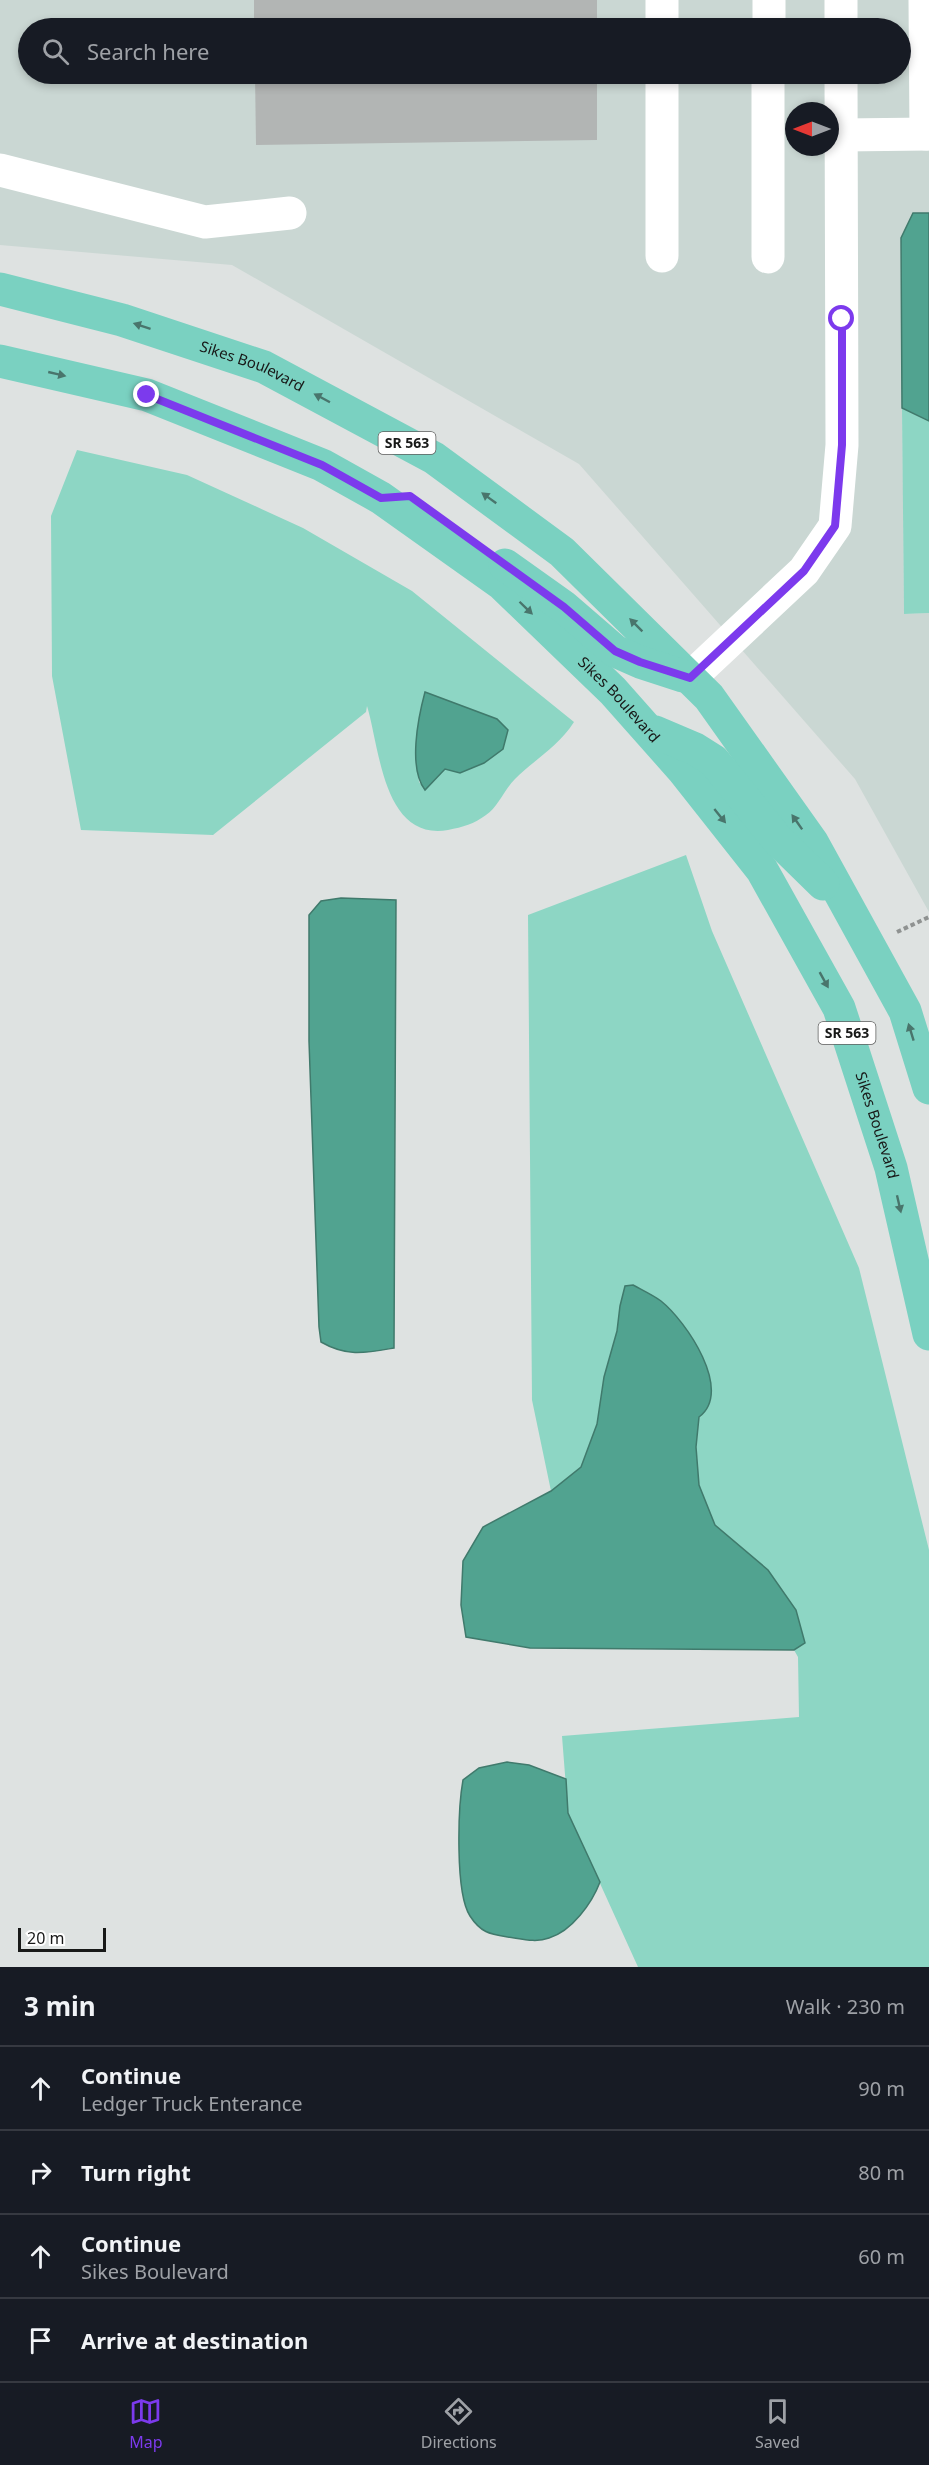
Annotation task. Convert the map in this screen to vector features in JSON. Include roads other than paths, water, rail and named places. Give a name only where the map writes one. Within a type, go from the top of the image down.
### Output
[{"type":"main road","name":"Sikes Boulevard","points":[[0,289],[122,320],[264,367],[434,458],[562,552],[709,697],[812,842],[905,1011],[929,1088]]},
{"type":"main road","name":"Sikes Boulevard","points":[[0,361],[147,395],[322,465],[381,498],[502,585],[613,691],[683,770],[762,870],[839,1008],[891,1168],[929,1334]]},
{"type":"main road","points":[[381,498],[410,496],[564,607],[615,651],[640,662],[690,678]]},
{"type":"main road","points":[[645,728],[694,749],[714,761],[777,839],[848,908]]},
{"type":"lane","points":[[662,0],[662,18]]},
{"type":"lane","points":[[768,18],[769,0]]},
{"type":"lane","points":[[841,0],[841,18]]},
{"type":"lane","points":[[842,135],[927,134],[925,0]]},
{"type":"lane","points":[[662,84],[662,256]]},
{"type":"lane","points":[[768,84],[768,257]]},
{"type":"lane","points":[[690,678],[804,571],[835,526],[842,445],[842,84]]},
{"type":"lane","points":[[0,170],[204,222],[290,213]]}]
